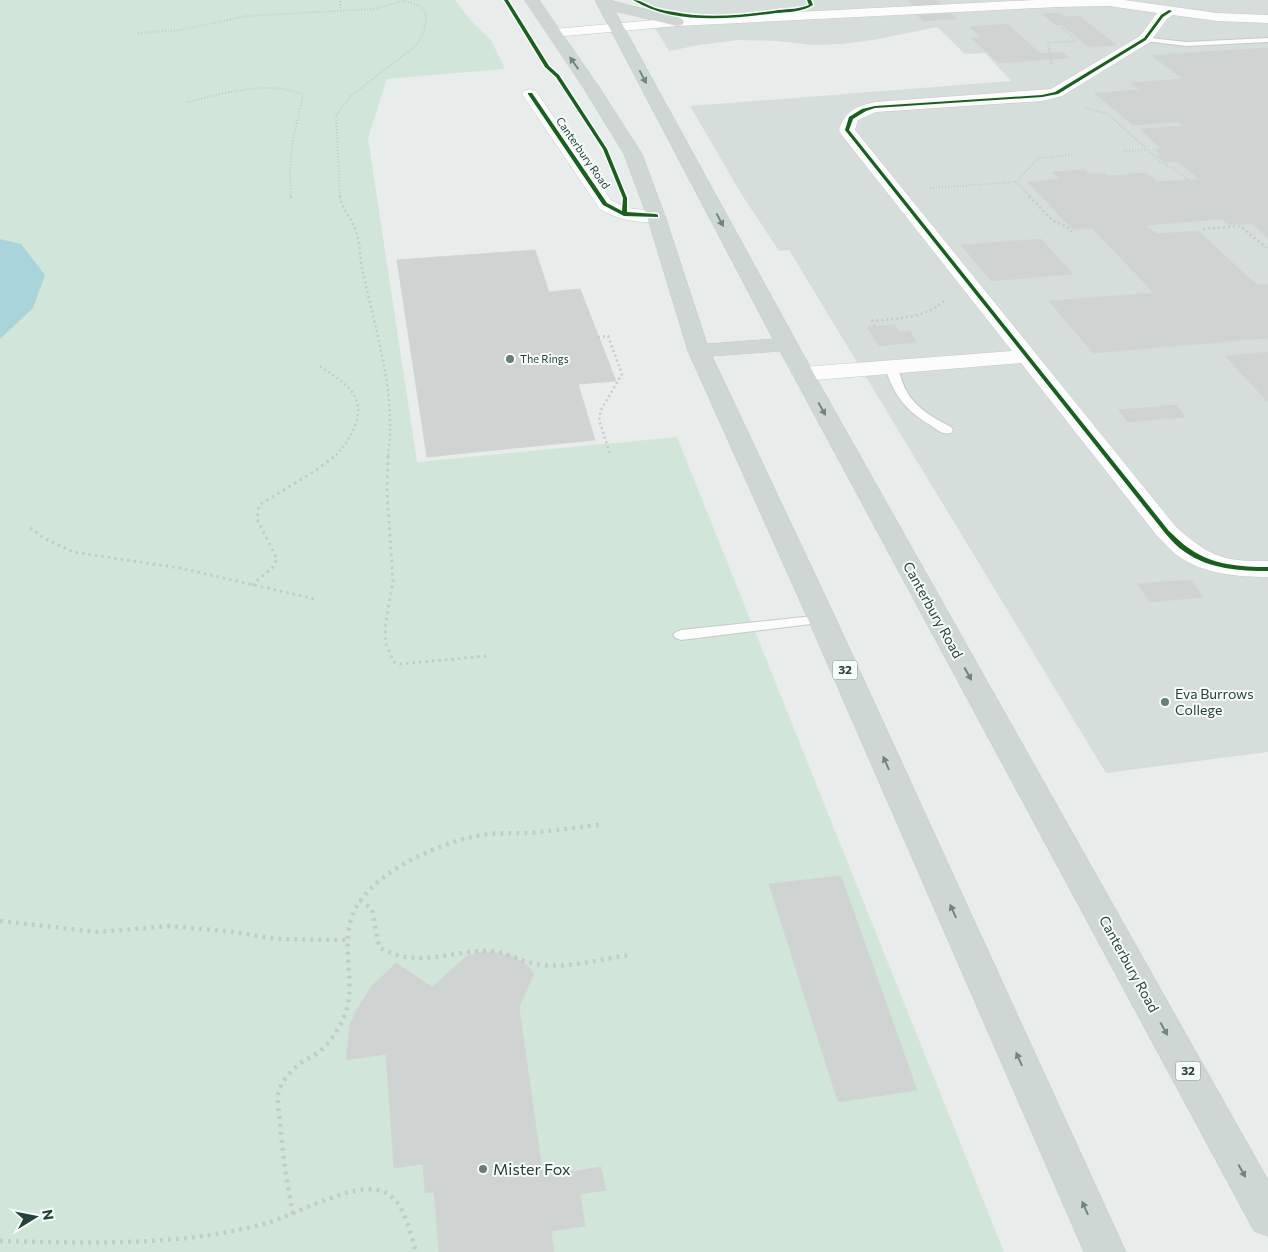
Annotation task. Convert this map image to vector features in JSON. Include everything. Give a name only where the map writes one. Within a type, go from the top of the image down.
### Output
[{"type":"main road","name":"32","points":[[532,0],[591,87],[633,154],[656,216],[699,351],[822,619],[1105,1252]]},
{"type":"main road","points":[[603,2],[677,22]]},
{"type":"main road","name":"Canterbury Road","points":[[603,2],[803,374],[1268,1218]]},
{"type":"main road","points":[[699,351],[788,344]]},
{"type":"street","points":[[556,36],[677,22],[1057,3],[1109,2],[1155,7],[1166,14]]},
{"type":"street","points":[[618,30],[1063,9],[1166,14],[1222,23],[1268,20]]},
{"type":"street","points":[[1166,14],[1145,39],[1056,92],[1042,96],[875,107],[857,114],[849,122],[848,130],[1167,532],[1188,551],[1215,563],[1248,570],[1268,569]]},
{"type":"street","name":"Canterbury Road","points":[[530,94],[605,204],[612,210],[624,214],[656,216]]},
{"type":"street","points":[[803,374],[1026,356]]},
{"type":"lane","points":[[1145,39],[1186,44],[1268,40]]},
{"type":"lane","points":[[891,367],[901,394],[910,407],[922,417],[947,430]]},
{"type":"lane","points":[[681,635],[822,619]]},
{"type":"path","points":[[340,1],[341,11]]},
{"type":"path","points":[[138,33],[181,30],[246,16],[374,9],[407,1],[422,7],[426,19],[424,31],[416,45],[398,61],[353,94],[336,115],[340,200],[357,232],[362,267],[378,330],[389,396],[391,436],[387,465],[387,491],[393,581],[385,628],[386,644],[394,662],[400,664],[486,656]]},
{"type":"path","points":[[1060,26],[1077,41]]},
{"type":"path","points":[[187,102],[256,89],[288,89],[303,95],[294,127],[290,176],[291,201]]},
{"type":"path","points":[[1081,107],[1108,114],[1147,150],[1188,180]]},
{"type":"path","points":[[1123,151],[1147,150]]},
{"type":"path","points":[[1073,155],[1038,158],[1016,182],[1052,220],[1074,234]]},
{"type":"path","points":[[1202,229],[1240,226],[1268,249]]},
{"type":"path","points":[[875,326],[872,320],[923,315],[935,309],[947,298]]},
{"type":"path","points":[[598,337],[608,336],[622,374],[601,410],[599,420],[610,454]]},
{"type":"path","points":[[252,585],[273,567],[277,559],[255,513],[259,504],[327,464],[345,445],[355,424],[358,407],[354,394],[320,366]]},
{"type":"path","points":[[30,528],[52,542],[73,552],[180,568],[316,599]]},
{"type":"path","points":[[294,1214],[282,1156],[278,1095],[281,1085],[296,1066],[316,1055],[327,1046],[337,1032],[346,1013],[351,980],[347,940],[351,917],[360,900],[386,874],[458,841],[492,834],[535,832],[600,825]]},
{"type":"path","points":[[360,900],[372,909],[379,947],[397,957],[426,958],[488,951],[502,952],[546,966],[628,955]]},
{"type":"path","points":[[0,922],[98,932],[169,926],[234,932],[276,939],[347,940]]},
{"type":"path","points":[[0,1241],[161,1241],[213,1235],[270,1222],[352,1192],[368,1189],[384,1191],[398,1204],[416,1252]]},
{"type":"shaded area","points":[[638,0],[1268,0],[1268,752],[1106,773],[789,250],[779,251],[740,192],[690,106],[1011,81],[985,53],[965,54],[937,27],[873,40],[842,44],[813,45],[777,41],[738,40],[669,51]]},
{"type":"green space","points":[[0,0],[455,0],[473,23],[491,40],[505,69],[387,79],[368,138],[417,462],[677,437],[1004,1252],[0,1252]]},
{"type":"water","points":[[0,239],[21,244],[45,275],[33,308],[0,339]]},
{"type":"building","points":[[908,0],[936,0],[957,19],[923,21],[909,7],[915,7]]},
{"type":"building","points":[[1059,13],[1064,17],[1079,16],[1117,45],[1089,47],[1062,25],[1056,25],[1042,14]]},
{"type":"building","points":[[1007,24],[1041,54],[1062,52],[1069,58],[999,63],[971,38],[981,37],[970,27]]},
{"type":"building","points":[[1268,48],[1268,238],[1251,223],[1229,225],[1221,219],[1146,225],[1156,234],[1198,231],[1257,285],[1268,284],[1268,338],[1093,353],[1049,301],[1154,293],[1092,228],[1074,230],[1027,182],[1060,179],[1052,172],[1085,170],[1090,174],[1104,173],[1108,176],[1147,173],[1157,182],[1199,179],[1179,162],[1164,162],[1158,156],[1160,154],[1155,149],[1162,149],[1140,129],[1184,126],[1179,122],[1133,125],[1094,93],[1139,90],[1131,83],[1183,79],[1151,55]]},
{"type":"building","points":[[1041,239],[1073,274],[991,281],[961,245]]},
{"type":"building","name":"The Rings","points":[[535,250],[549,292],[580,289],[616,381],[578,384],[595,440],[427,457],[397,260]]},
{"type":"building","points":[[895,325],[899,332],[910,331],[916,342],[879,346],[867,327]]},
{"type":"building","points":[[1268,352],[1268,402],[1225,356]]},
{"type":"building","points":[[1177,405],[1185,417],[1128,422],[1118,410]]},
{"type":"building","points":[[1191,580],[1203,597],[1150,602],[1138,584]]},
{"type":"building","points":[[841,876],[917,1090],[838,1102],[769,884]]},
{"type":"building","points":[[481,952],[512,956],[527,965],[534,974],[519,1007],[543,1176],[601,1167],[606,1190],[580,1194],[585,1226],[551,1231],[554,1252],[439,1252],[434,1192],[425,1193],[423,1164],[394,1168],[386,1054],[346,1060],[350,1025],[356,1011],[371,987],[396,963],[432,987],[466,957]]},
{"type":"cycle path","points":[[506,0],[547,67],[558,76],[605,149],[625,198],[624,214]]},
{"type":"cycle path","points":[[635,0],[674,14],[718,17],[763,14],[805,8],[811,5],[809,0]]},
{"type":"cycle path","points":[[1170,11],[1162,16],[1145,39],[1056,93],[1042,96],[875,107],[864,110],[851,118],[847,130],[1167,532],[1188,551],[1216,564],[1247,569],[1268,569]]},
{"type":"cycle path","points":[[530,94],[605,204],[623,213],[656,216]]},
{"type":"place","name":"The Rings","points":[[510,359]]},
{"type":"place","name":"Eva Burrows College","points":[[1165,702]]},
{"type":"place","name":"Mister Fox","points":[[483,1169]]}]
